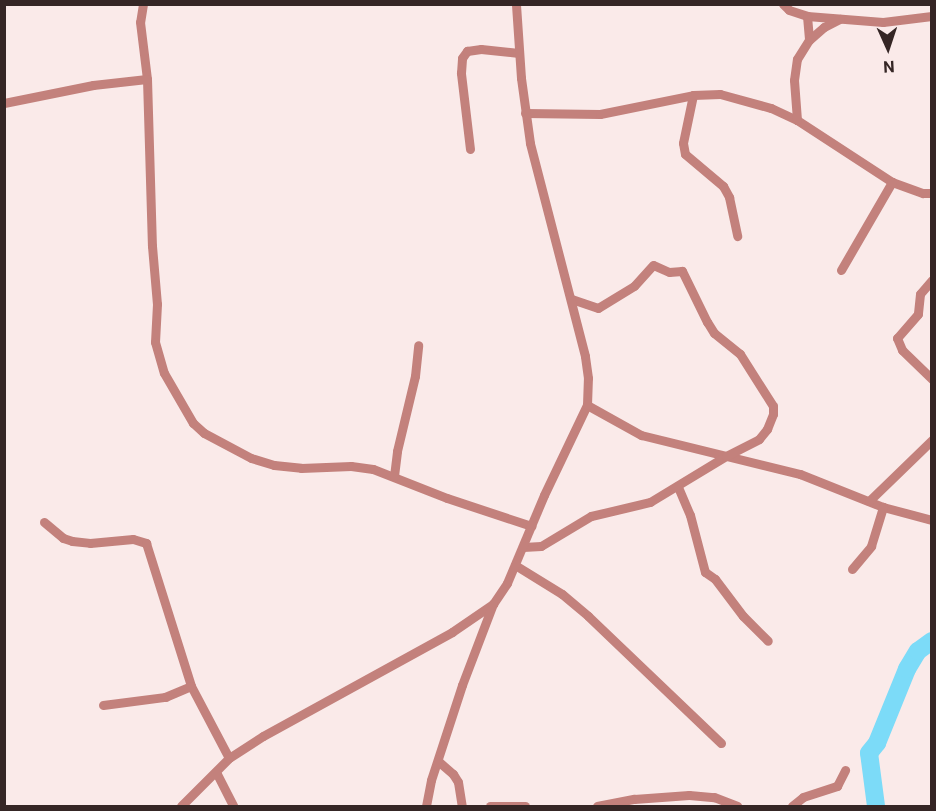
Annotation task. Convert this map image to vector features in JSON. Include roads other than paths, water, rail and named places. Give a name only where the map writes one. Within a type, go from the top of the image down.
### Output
[{"type":"street","points":[[143,4],[140,22],[147,79],[152,246],[157,304],[155,342],[164,373],[193,423],[204,433],[251,458],[274,465],[301,468],[351,466],[394,476],[447,498],[531,525]]},
{"type":"street","points":[[426,807],[462,685],[493,604],[515,565],[531,525],[587,405],[588,378],[585,356],[530,143],[525,113],[516,4]]},
{"type":"street","points":[[783,4],[807,16],[842,19],[883,22],[932,16]]},
{"type":"street","points":[[807,16],[809,40]]},
{"type":"street","points":[[797,120],[795,69],[797,59],[809,40],[830,23],[842,19]]},
{"type":"street","points":[[470,149],[460,73],[462,58],[467,51],[519,53]]},
{"type":"street","points":[[4,103],[93,85],[147,79]]},
{"type":"street","points":[[525,113],[600,114],[693,95],[720,94],[771,108],[797,120],[892,182],[929,194]]},
{"type":"street","points":[[693,95],[683,143],[685,153],[723,186],[729,197],[737,236]]},
{"type":"street","points":[[841,270],[892,182]]},
{"type":"street","points":[[523,547],[541,546],[585,519],[637,507],[678,487],[726,456],[759,439],[771,422],[772,405],[740,354],[714,333],[685,273],[679,270],[669,272],[654,265],[634,286],[602,307],[594,308],[572,299]]},
{"type":"street","points":[[932,280],[920,294],[918,314],[897,338],[902,350],[932,379]]},
{"type":"street","points":[[394,476],[397,450],[415,376],[418,345]]},
{"type":"street","points":[[587,405],[641,435],[800,474],[883,507],[932,520]]},
{"type":"street","points":[[868,501],[932,440]]},
{"type":"street","points":[[678,487],[690,515],[705,572],[715,579],[743,616],[768,641]]},
{"type":"street","points":[[852,570],[871,546],[883,507]]},
{"type":"street","points":[[44,522],[63,538],[72,541],[90,543],[133,539],[146,543],[191,686],[230,758]]},
{"type":"street","points":[[515,565],[562,594],[588,616],[721,743]]},
{"type":"street","points":[[181,807],[230,758],[308,710],[452,632],[493,604]]},
{"type":"street","points":[[103,705],[165,697],[191,686]]},
{"type":"street","points":[[438,760],[458,782],[462,807]]},
{"type":"street","points":[[792,807],[804,797],[839,784],[845,771]]},
{"type":"street","points":[[216,772],[232,807]]},
{"type":"street","points":[[597,807],[705,796],[737,807]]},
{"type":"street","points":[[490,807],[525,807]]},
{"type":"waterway","points":[[876,806],[869,753],[877,743],[907,669],[918,651],[932,641]]}]
